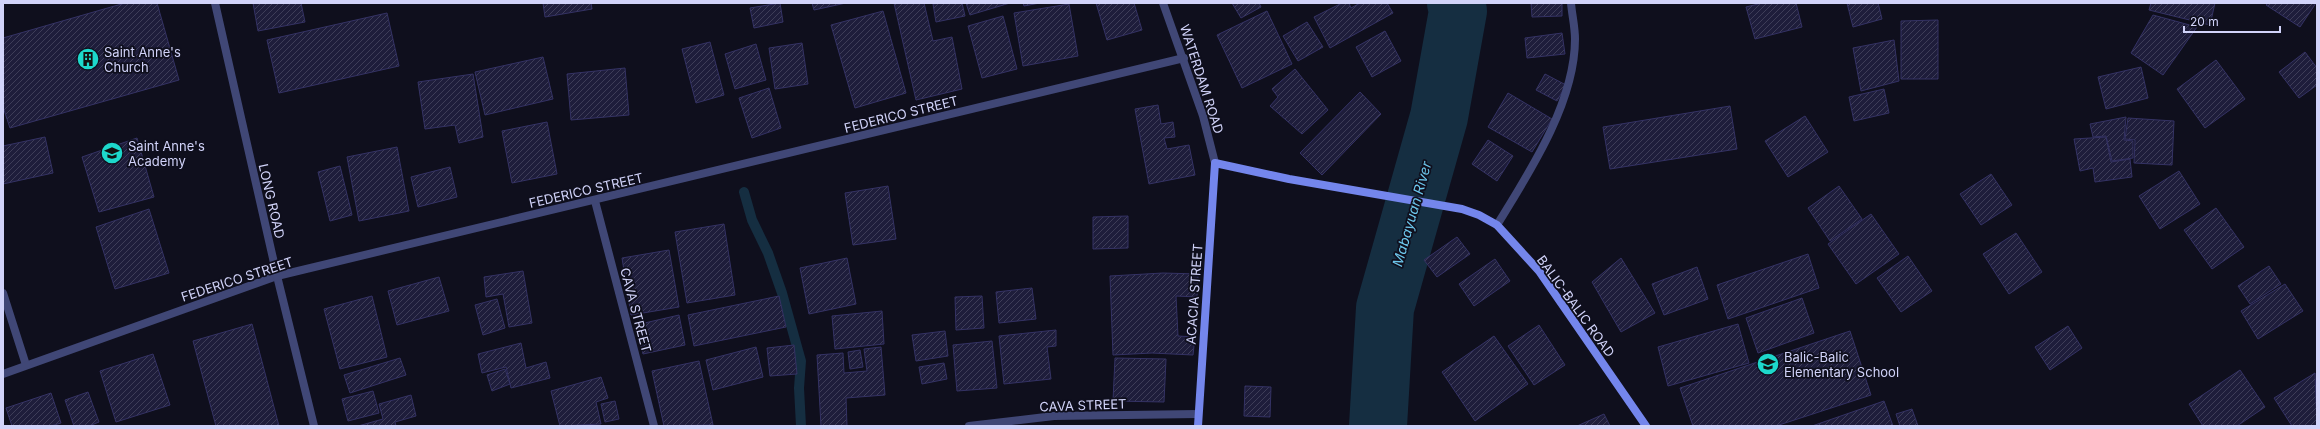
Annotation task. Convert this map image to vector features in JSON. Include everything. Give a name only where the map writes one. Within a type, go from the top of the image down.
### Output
[{"type":"main road","name":"BALIC-BALIC ROAD","points":[[1215,163],[1289,179],[1433,203],[1479,215],[1497,226],[1539,271],[1646,426]]},
{"type":"main road","name":"ACACIA STREET","points":[[1198,426],[1215,163]]},
{"type":"street","name":"LONG ROAD","points":[[215,3],[277,276],[314,426]]},
{"type":"street","name":"WATERDAM ROAD","points":[[1163,3],[1184,58],[1203,116],[1215,163]]},
{"type":"street","points":[[1497,226],[1519,190],[1562,105],[1570,73],[1575,40],[1571,3]]},
{"type":"street","name":"FEDERICO STREET","points":[[3,374],[277,276],[595,201],[1184,58]]},
{"type":"street","name":"CAVA STREET","points":[[595,201],[654,426]]},
{"type":"street","points":[[3,293],[26,365]]},
{"type":"street","name":"CAVA STREET","points":[[969,426],[1054,416],[1198,414]]},
{"type":"building","name":"Saint Anne's Church","points":[[125,3],[157,3],[179,80],[10,128],[3,107],[3,38]]},
{"type":"building","points":[[253,3],[301,3],[305,22],[258,31]]},
{"type":"building","points":[[543,3],[591,3],[592,9],[545,17]]},
{"type":"building","points":[[780,3],[783,22],[754,28],[750,8]]},
{"type":"building","points":[[812,3],[846,3],[814,10]]},
{"type":"building","points":[[894,3],[924,3],[933,41],[952,37],[962,89],[916,100]]},
{"type":"building","points":[[962,3],[965,16],[936,22],[933,4]]},
{"type":"building","points":[[966,3],[1010,3],[970,15]]},
{"type":"building","points":[[1023,3],[1040,3],[1024,6]]},
{"type":"building","points":[[1096,3],[1134,3],[1142,30],[1107,40]]},
{"type":"building","points":[[1232,3],[1259,3],[1261,7],[1241,18]]},
{"type":"building","points":[[1342,3],[1349,3],[1351,8],[1360,3],[1387,3],[1393,13],[1330,48],[1314,17]]},
{"type":"building","points":[[1531,3],[1562,3],[1562,16],[1532,17]]},
{"type":"building","points":[[1762,3],[1796,3],[1802,27],[1755,39],[1746,7]]},
{"type":"building","points":[[1847,3],[1878,3],[1882,19],[1853,27]]},
{"type":"building","points":[[2151,3],[2215,3],[2210,25],[2149,10]]},
{"type":"building","points":[[2268,3],[2316,3],[2300,27],[2266,5]]},
{"type":"building","points":[[1069,4],[1078,56],[1023,66],[1014,13]]},
{"type":"building","points":[[883,11],[906,93],[855,108],[831,25]]},
{"type":"building","points":[[1267,11],[1292,64],[1242,88],[1217,35]]},
{"type":"building","points":[[387,13],[399,66],[279,93],[267,40]]},
{"type":"building","points":[[2153,15],[2197,27],[2163,75],[2131,53]]},
{"type":"building","points":[[1003,16],[1017,69],[982,78],[968,26]]},
{"type":"building","points":[[1938,20],[1938,79],[1901,79],[1901,21]]},
{"type":"building","points":[[1307,22],[1323,47],[1298,61],[1283,36]]},
{"type":"building","points":[[1385,31],[1401,61],[1372,77],[1356,47]]},
{"type":"building","points":[[1562,33],[1565,54],[1527,58],[1525,38]]},
{"type":"building","points":[[1894,40],[1899,81],[1861,91],[1853,48]]},
{"type":"building","points":[[710,42],[724,95],[696,103],[682,49]]},
{"type":"building","points":[[802,43],[808,84],[775,89],[769,48]]},
{"type":"building","points":[[756,44],[766,80],[735,89],[725,54]]},
{"type":"building","points":[[2305,52],[2317,68],[2317,85],[2299,98],[2279,72]]},
{"type":"building","points":[[543,57],[553,99],[485,115],[475,72]]},
{"type":"building","points":[[2216,60],[2245,99],[2205,128],[2177,89]]},
{"type":"building","points":[[2141,67],[2148,98],[2106,109],[2098,77]]},
{"type":"building","points":[[625,68],[629,115],[571,120],[567,74]]},
{"type":"building","points":[[1295,69],[1328,110],[1302,134],[1270,106],[1278,97],[1272,89]]},
{"type":"building","points":[[473,74],[483,137],[459,143],[455,125],[425,129],[418,82]]},
{"type":"building","points":[[1545,74],[1566,85],[1557,101],[1536,90]]},
{"type":"building","points":[[769,88],[781,128],[752,138],[739,98]]},
{"type":"building","points":[[1884,89],[1889,113],[1854,121],[1849,97]]},
{"type":"building","points":[[1360,92],[1381,114],[1322,175],[1300,153]]},
{"type":"building","points":[[1508,93],[1552,119],[1532,152],[1488,127]]},
{"type":"building","points":[[1158,105],[1161,124],[1173,122],[1175,137],[1164,138],[1167,149],[1189,145],[1195,175],[1149,184],[1135,109]]},
{"type":"building","points":[[1730,106],[1737,149],[1610,169],[1603,127]]},
{"type":"building","points":[[1805,116],[1828,152],[1788,177],[1765,141]]},
{"type":"building","points":[[2126,117],[2124,140],[2133,141],[2133,158],[2112,161],[2106,136],[2093,137],[2090,124]]},
{"type":"building","points":[[2128,118],[2174,121],[2172,165],[2134,163],[2135,140],[2125,139]]},
{"type":"building","points":[[547,122],[557,174],[512,183],[502,131]]},
{"type":"building","points":[[45,137],[53,173],[3,184],[3,146]]},
{"type":"building","points":[[2106,137],[2111,162],[2130,159],[2132,177],[2095,182],[2093,168],[2080,171],[2074,139]]},
{"type":"building","points":[[137,138],[154,197],[99,212],[82,157]]},
{"type":"building","points":[[1488,140],[1513,156],[1497,181],[1472,164]]},
{"type":"building","points":[[397,147],[409,211],[359,221],[347,157]]},
{"type":"building","points":[[340,166],[352,215],[330,221],[318,172]]},
{"type":"building","points":[[450,167],[457,197],[418,207],[411,177]]},
{"type":"building","points":[[2179,171],[2200,204],[2160,229],[2139,196]]},
{"type":"building","points":[[1991,174],[2012,205],[1981,225],[1960,194]]},
{"type":"building","points":[[888,186],[896,239],[853,245],[845,193]]},
{"type":"building","points":[[1839,186],[1862,219],[1830,241],[1808,208]]},
{"type":"building","points":[[2216,208],[2244,247],[2212,269],[2184,230]]},
{"type":"building","points":[[149,209],[169,273],[115,289],[96,227]]},
{"type":"building","points":[[1871,214],[1899,254],[1856,284],[1828,244]]},
{"type":"building","points":[[1128,216],[1128,248],[1093,249],[1093,217]]},
{"type":"building","points":[[724,224],[735,295],[687,303],[675,232]]},
{"type":"building","points":[[2016,233],[2042,272],[2009,294],[1983,254]]},
{"type":"building","points":[[1457,237],[1470,254],[1437,277],[1424,260]]},
{"type":"building","points":[[669,250],[679,307],[631,315],[622,258]]},
{"type":"building","points":[[1808,254],[1819,288],[1728,319],[1717,285]]},
{"type":"building","points":[[1908,256],[1932,291],[1901,312],[1877,278]]},
{"type":"building","points":[[847,258],[856,304],[809,314],[800,268]]},
{"type":"building","points":[[1621,258],[1655,313],[1621,332],[1592,282]]},
{"type":"building","points":[[1495,259],[1510,281],[1474,306],[1459,284]]},
{"type":"building","points":[[2269,266],[2281,284],[2250,304],[2238,286]]},
{"type":"building","points":[[1697,267],[1708,299],[1664,315],[1652,284]]},
{"type":"building","points":[[523,271],[532,323],[509,327],[503,294],[486,297],[484,277]]},
{"type":"building","points":[[1163,273],[1198,274],[1197,297],[1176,296],[1178,336],[1195,337],[1193,355],[1152,353],[1113,355],[1110,276]]},
{"type":"building","points":[[439,277],[449,311],[397,325],[388,291]]},
{"type":"building","points":[[2285,284],[2303,311],[2258,339],[2241,311]]},
{"type":"building","points":[[1032,288],[1036,319],[999,323],[996,292]]},
{"type":"building","points":[[372,296],[387,357],[340,369],[324,309]]},
{"type":"building","points":[[779,296],[786,327],[694,346],[688,315]]},
{"type":"building","points":[[982,296],[984,328],[956,330],[955,297]]},
{"type":"building","points":[[1802,298],[1814,333],[1758,353],[1746,318]]},
{"type":"building","points":[[497,299],[505,328],[483,335],[475,305]]},
{"type":"building","points":[[882,311],[884,344],[835,349],[832,316]]},
{"type":"building","points":[[679,315],[685,345],[643,354],[636,325]]},
{"type":"building","points":[[252,324],[279,426],[216,426],[193,341]]},
{"type":"building","points":[[1738,324],[1749,363],[1668,386],[1658,347]]},
{"type":"building","points":[[1539,325],[1565,365],[1534,385],[1508,346]]},
{"type":"building","points":[[2068,326],[2082,348],[2050,370],[2035,347]]},
{"type":"building","points":[[1056,330],[1056,346],[1047,347],[1051,379],[1004,384],[999,336]]},
{"type":"building","points":[[945,331],[948,356],[916,361],[912,335]]},
{"type":"building","points":[[1850,331],[1871,395],[1776,426],[1693,426],[1680,388]]},
{"type":"building","points":[[1494,336],[1528,384],[1475,421],[1442,372]]},
{"type":"building","points":[[992,341],[997,388],[957,391],[953,345]]},
{"type":"building","points":[[521,343],[526,368],[546,362],[550,378],[511,388],[506,367],[482,373],[478,354]]},
{"type":"building","points":[[794,345],[797,374],[770,376],[767,348]]},
{"type":"building","points":[[756,347],[763,377],[713,390],[706,360]]},
{"type":"building","points":[[881,347],[885,395],[846,398],[847,426],[821,426],[817,355],[843,353],[844,373],[867,371],[864,349]]},
{"type":"building","points":[[860,350],[863,367],[850,369],[848,352]]},
{"type":"building","points":[[153,354],[170,405],[116,422],[100,371]]},
{"type":"building","points":[[400,358],[406,375],[350,393],[344,375]]},
{"type":"building","points":[[1115,358],[1166,359],[1164,402],[1113,401]]},
{"type":"building","points":[[699,361],[713,425],[664,426],[652,371]]},
{"type":"building","points":[[944,363],[947,379],[922,384],[919,367]]},
{"type":"building","points":[[505,369],[510,384],[492,391],[487,375]]},
{"type":"building","points":[[2240,370],[2265,407],[2237,426],[2203,426],[2189,404]]},
{"type":"building","points":[[2315,373],[2317,426],[2292,426],[2274,398]]},
{"type":"building","points":[[601,377],[608,398],[596,402],[601,424],[560,426],[551,391]]},
{"type":"building","points":[[1245,386],[1271,387],[1270,417],[1244,416]]},
{"type":"building","points":[[373,391],[379,413],[348,421],[342,399]]},
{"type":"building","points":[[88,392],[99,422],[89,426],[74,426],[65,400]]},
{"type":"building","points":[[51,393],[61,423],[51,426],[12,426],[6,408]]},
{"type":"building","points":[[411,395],[416,416],[395,422],[396,426],[358,426],[383,419],[379,404]]},
{"type":"building","points":[[615,401],[619,419],[605,422],[601,404]]},
{"type":"building","points":[[1884,401],[1893,426],[1812,426]]},
{"type":"building","points":[[1912,409],[1918,426],[1900,426],[1896,414]]},
{"type":"building","points":[[1604,414],[1610,426],[1577,426]]},
{"type":"waterway","name":"Mabayuan River","points":[[1378,426],[1385,308],[1439,117],[1458,11],[1456,3]]},
{"type":"waterway","points":[[744,192],[752,220],[768,253],[782,293],[801,361],[799,388],[801,426]]},
{"type":"place","name":"Saint Anne's Church","points":[[88,59]]},
{"type":"place","name":"Saint Anne's Academy","points":[[112,153]]},
{"type":"place","name":"Balic-Balic Elementary School","points":[[1768,364]]}]
